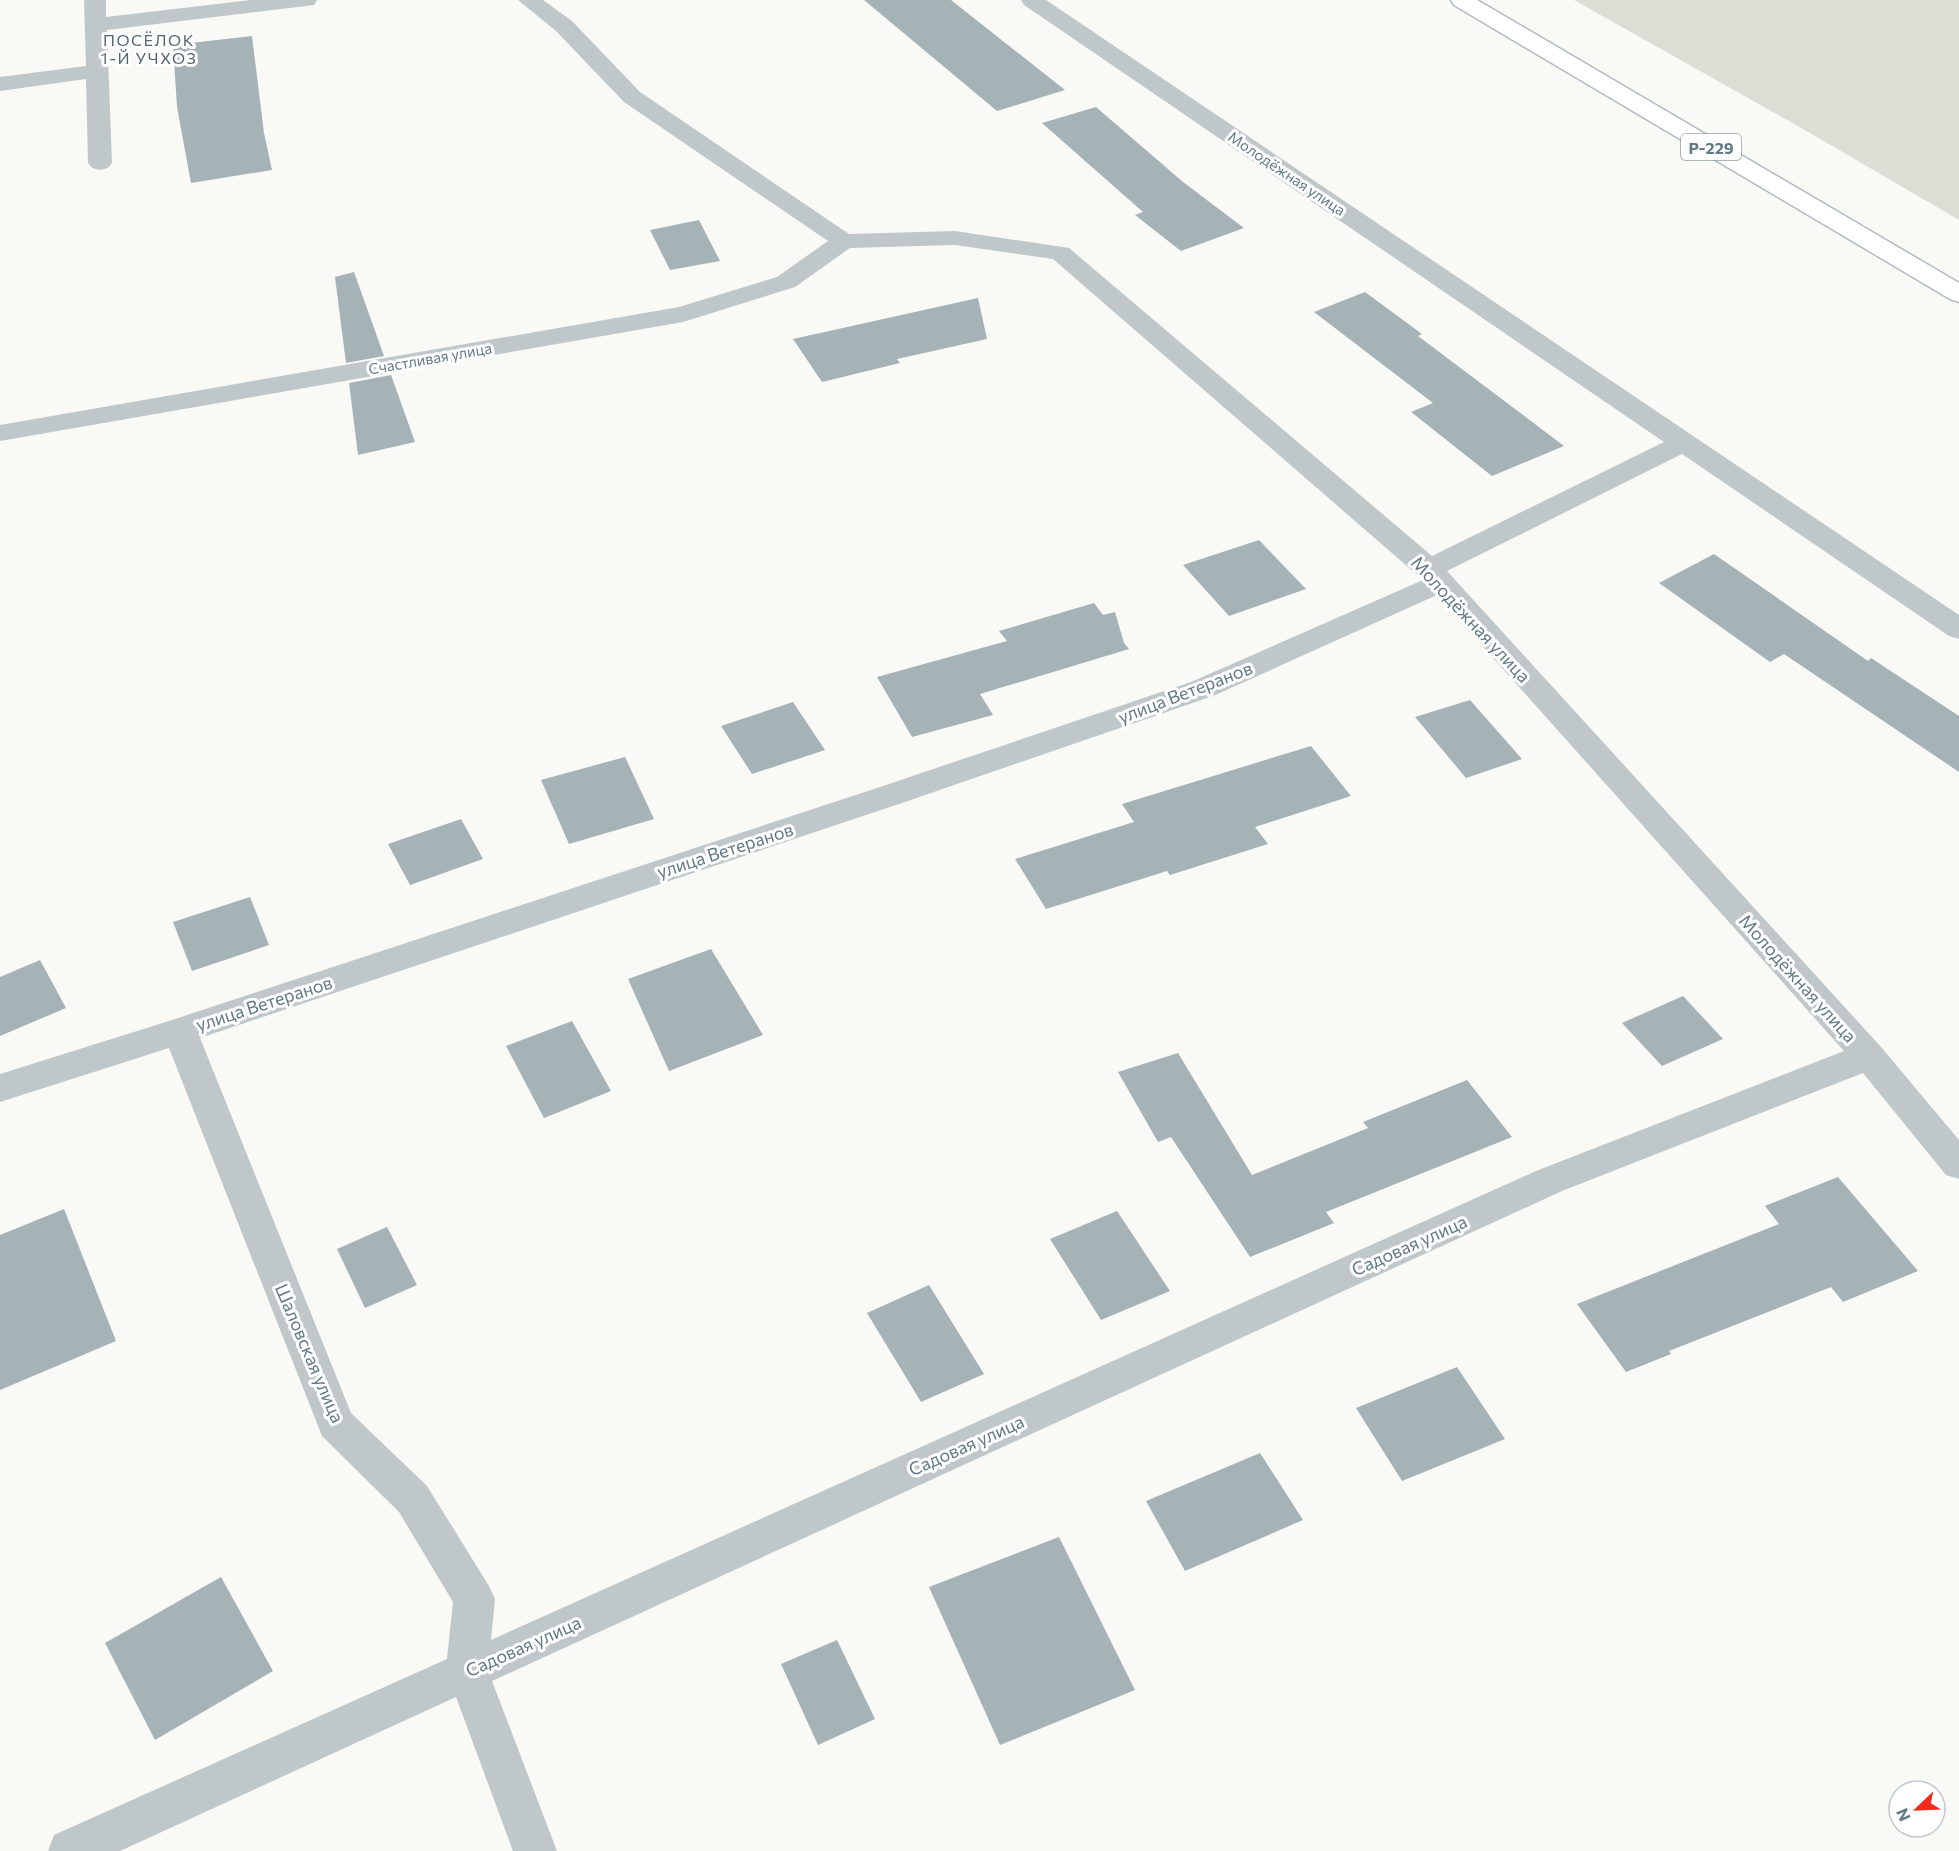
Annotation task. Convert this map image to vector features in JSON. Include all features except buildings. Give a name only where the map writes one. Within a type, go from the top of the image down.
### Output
[{"type":"main road","name":"Р-229","points":[[1462,0],[1956,289]]},
{"type":"street","points":[[95,0],[100,163]]},
{"type":"street","points":[[95,25],[306,0]]},
{"type":"street","points":[[529,0],[564,26],[632,97],[844,241]]},
{"type":"street","name":"Молодёжная улица","points":[[1032,0],[1959,629]]},
{"type":"street","points":[[0,84],[96,71]]},
{"type":"street","name":"Молодёжная улица","points":[[844,241],[955,238],[1060,253],[1434,576],[1869,1056],[1959,1165]]},
{"type":"street","name":"Счастливая улица","points":[[0,433],[683,314],[786,282],[844,241]]},
{"type":"street","name":"улица Ветеранов","points":[[0,1088],[888,796],[1202,689],[1434,576],[1683,443]]},
{"type":"street","name":"Шаловская улица","points":[[180,1030],[336,1424],[412,1499],[474,1599],[467,1671],[535,1851]]},
{"type":"street","name":"Садовая улица","points":[[70,1851],[1549,1181],[1869,1056]]},
{"type":"shaded area","points":[[1574,0],[1959,0],[1959,220],[1810,133]]},
{"type":"district","name":"ПОСЁЛОК 1-Й УЧХОЗ","points":[[149,48]]}]
